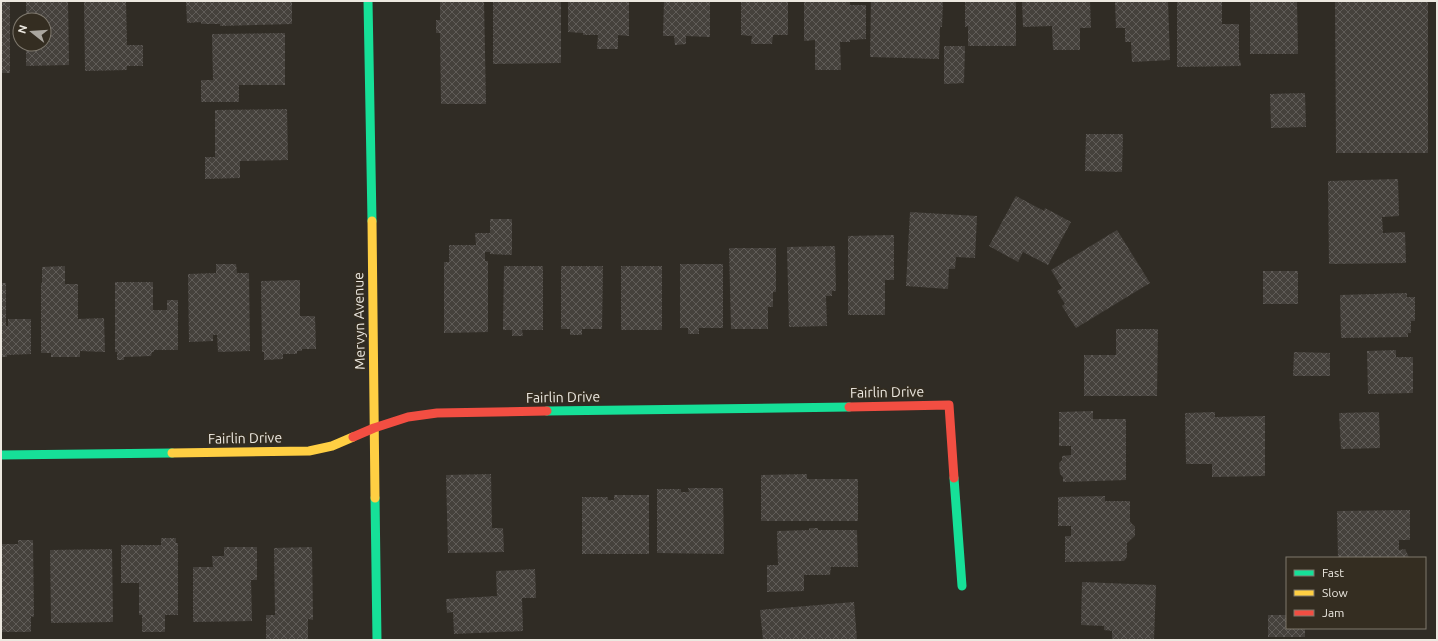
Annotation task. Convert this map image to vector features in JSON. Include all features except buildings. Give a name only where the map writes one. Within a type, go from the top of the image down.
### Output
[{"type":"street","name":"Mervyn Avenue","points":[[368,1],[377,640]]},
{"type":"street","name":"Fairlin Drive","points":[[1,455],[309,451],[332,446],[374,428],[408,417],[437,413],[949,405],[962,586]]},
{"type":"traffic: fast","points":[[368,1],[372,221]]},
{"type":"traffic: fast","points":[[547,411],[849,407]]},
{"type":"traffic: fast","points":[[1,455],[172,453]]},
{"type":"traffic: fast","points":[[954,478],[962,586]]},
{"type":"traffic: fast","points":[[375,498],[377,640]]},
{"type":"traffic: slow","points":[[372,221],[375,498]]},
{"type":"traffic: slow","points":[[172,453],[309,451],[332,446],[353,437]]},
{"type":"traffic: jam","points":[[849,407],[949,405],[954,478]]},
{"type":"traffic: jam","points":[[353,437],[374,428],[408,417],[437,413],[547,411]]}]
